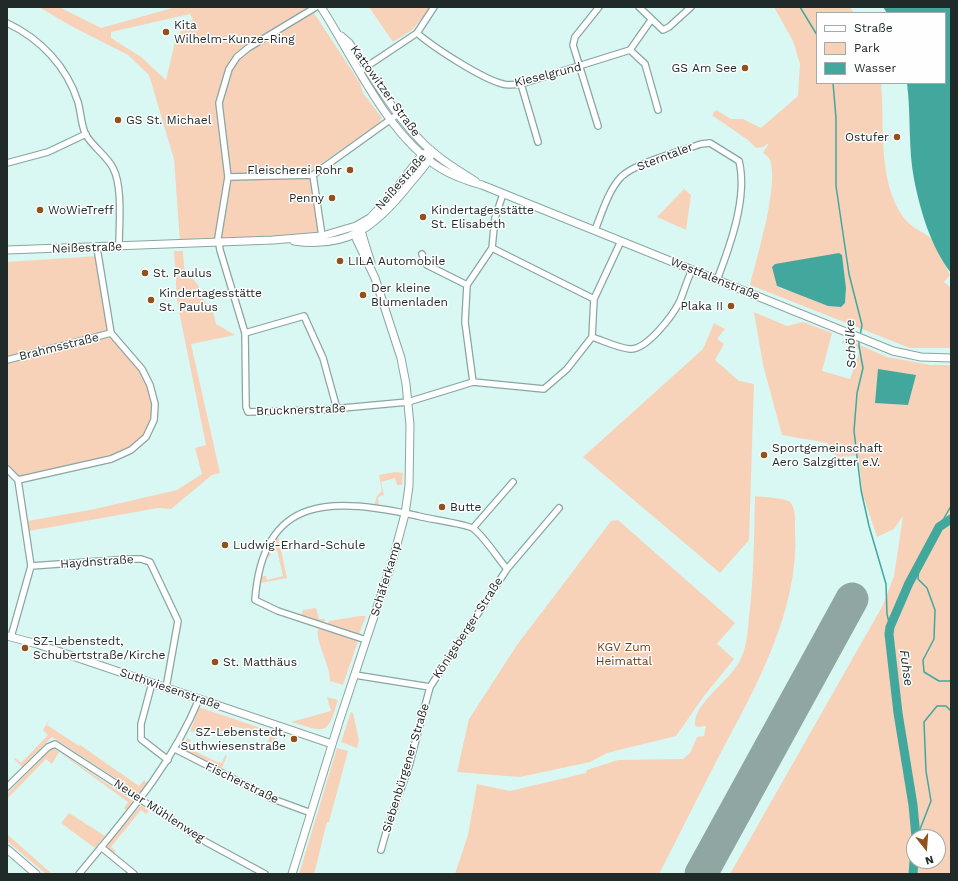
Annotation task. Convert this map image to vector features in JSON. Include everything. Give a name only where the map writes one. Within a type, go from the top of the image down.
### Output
[{"type":"street","points":[[219,242],[228,177],[219,103],[229,69],[237,57],[248,48],[316,7]]},
{"type":"street","name":"Kattowitzer Straße","points":[[321,7],[391,120],[422,155]]},
{"type":"street","points":[[360,71],[417,33],[434,7]]},
{"type":"street","points":[[598,126],[573,45],[575,37],[599,7]]},
{"type":"street","points":[[639,7],[663,30],[669,28],[691,7]]},
{"type":"street","points":[[651,20],[630,50],[645,64],[658,110]]},
{"type":"street","points":[[7,24],[18,28],[48,51],[65,71],[78,101],[86,134],[113,168],[118,187],[119,247]]},
{"type":"street","name":"Kattowitzer Straße","points":[[338,33],[349,43],[398,114],[431,150]]},
{"type":"street","name":"Kieselgrund","points":[[417,33],[427,42],[484,77],[504,85],[521,84],[630,50]]},
{"type":"street","points":[[521,84],[538,142]]},
{"type":"street","points":[[228,177],[313,175],[398,114]]},
{"type":"street","points":[[7,163],[48,152],[86,134]]},
{"type":"street","name":"Sterntaler","points":[[595,230],[612,190],[621,177],[630,170],[701,144],[710,144],[739,161],[742,173],[737,216],[717,280]]},
{"type":"street","name":"Neißestraße","points":[[7,250],[97,248],[288,240],[357,230],[388,200],[422,155],[431,150]]},
{"type":"street","name":"Neißestraße","points":[[288,240],[308,243],[322,243],[373,224],[386,212],[428,160],[431,150]]},
{"type":"street","name":"Westfalenstraße","points":[[431,150],[482,185]]},
{"type":"street","name":"Westfalenstraße","points":[[422,155],[439,168],[464,180],[482,185],[861,338],[906,355],[951,358]]},
{"type":"street","points":[[313,175],[322,235]]},
{"type":"street","points":[[503,194],[495,218],[492,248],[467,285],[465,322],[473,382],[544,389],[564,372],[592,337],[594,300],[621,241]]},
{"type":"street","name":"Schäferkamp","points":[[292,874],[310,813],[406,514],[410,446],[408,402],[401,358],[375,278],[357,230]]},
{"type":"street","name":"Brucknerstraße","points":[[219,242],[245,333],[246,407],[248,412],[337,409],[408,402],[473,382]]},
{"type":"street","points":[[18,480],[111,459],[131,450],[138,445],[148,434],[154,420],[155,404],[150,385],[142,369],[111,333],[97,248]]},
{"type":"street","points":[[492,248],[594,300]]},
{"type":"street","points":[[422,254],[427,264],[467,285]]},
{"type":"street","points":[[592,337],[631,349],[638,348],[670,318],[679,302],[692,270]]},
{"type":"street","points":[[245,333],[304,316],[323,358],[337,409]]},
{"type":"street","name":"Brahmsstraße","points":[[7,360],[111,333]]},
{"type":"street","points":[[7,469],[18,480],[31,566],[9,636]]},
{"type":"street","points":[[366,640],[257,602],[255,600],[264,554],[271,540],[282,526],[298,514],[322,506],[351,506],[406,514],[473,528],[513,482]]},
{"type":"street","points":[[507,569],[559,508]]},
{"type":"street","name":"Königsberger Straße","points":[[355,674],[430,687],[507,569],[473,528]]},
{"type":"street","name":"Haydnstraße","points":[[31,566],[130,559],[150,562],[178,621],[166,688]]},
{"type":"street","name":"Suthwiesenstraße","points":[[9,636],[332,744]]},
{"type":"street","points":[[152,683],[141,724],[141,739],[168,760]]},
{"type":"street","name":"Siebenbürgener Straße","points":[[381,850],[386,829],[409,766],[430,687]]},
{"type":"street","points":[[79,874],[140,799],[175,750],[187,728],[199,699]]},
{"type":"street","name":"Neuer Mühlenweg","points":[[7,787],[48,747],[55,744],[206,842],[265,874]]},
{"type":"street","name":"Fischerstraße","points":[[175,750],[273,799],[310,813]]},
{"type":"street","points":[[101,847],[134,874]]},
{"type":"street","points":[[7,850],[36,874]]},
{"type":"green space","points":[[39,7],[59,7],[101,28],[176,7],[310,7],[360,83],[363,93],[382,118],[378,124],[312,170],[322,236],[180,243],[174,159],[149,75],[128,55],[71,26]],"holes":[[[190,14],[193,19],[182,29],[176,38],[166,80],[141,57],[111,38],[111,32]]]},
{"type":"green space","points":[[369,7],[431,7],[412,30],[393,42]]},
{"type":"green space","points":[[774,7],[850,7],[853,12],[816,12],[816,84],[881,84],[884,152],[889,186],[903,217],[906,221],[932,239],[950,275],[944,282],[951,288],[951,348],[910,348],[750,285],[762,240],[772,186],[770,159],[763,153],[769,143],[763,147],[756,148],[748,140],[713,116],[713,113],[716,110],[731,119],[743,119],[761,128],[798,96],[800,64],[793,41]],"holes":[[[842,256],[846,288],[845,303],[828,306],[777,286]]]},
{"type":"green space","points":[[684,189],[691,195],[686,230],[657,217]]},
{"type":"green space","points":[[174,251],[183,251],[184,268],[198,285],[205,302],[212,307],[216,324],[235,335],[191,344],[220,473],[212,475],[171,509],[158,508],[29,531],[28,521],[95,509],[177,490],[202,474],[195,448],[206,445],[177,301]]},
{"type":"green space","points":[[98,256],[111,333],[128,351],[150,385],[154,420],[138,445],[111,459],[18,480],[7,469],[7,262]]},
{"type":"green space","points":[[754,312],[787,326],[803,322],[832,333],[822,371],[850,379],[860,350],[842,343],[844,338],[887,357],[931,365],[951,365],[951,874],[730,874],[883,605],[894,576],[903,516],[894,529],[877,537],[862,492],[859,459],[856,456],[837,457],[829,449],[828,443],[782,435],[763,365]]},
{"type":"green space","points":[[714,323],[725,329],[717,339],[724,344],[715,360],[739,381],[754,384],[749,540],[720,573],[583,457],[703,349]]},
{"type":"green space","points":[[395,472],[403,473],[402,485],[397,485],[395,478],[381,482],[384,495],[378,497],[379,506],[374,505],[377,496],[382,491],[379,475]]},
{"type":"green space","points":[[755,496],[788,501],[792,505],[794,511],[795,560],[783,619],[760,676],[659,874],[455,874],[468,835],[477,784],[510,791],[586,773],[587,770],[618,760],[683,759],[690,753],[697,737],[704,736],[706,726],[697,727],[695,725],[696,716],[707,699],[738,665],[746,642],[753,572]]},
{"type":"green space","name":"KGV Zum Heimattal","points":[[618,520],[735,623],[717,644],[734,659],[704,696],[676,736],[607,753],[590,762],[520,777],[457,772],[469,719],[517,645],[611,521]]},
{"type":"green space","points":[[278,536],[287,578],[261,583],[262,576],[266,576],[267,580],[283,576],[277,550],[270,552],[271,556],[267,557]]},
{"type":"green space","points":[[316,608],[319,619],[325,619],[324,623],[301,615],[303,610]]},
{"type":"green space","points":[[366,616],[359,634],[328,624],[329,621]]},
{"type":"green space","points":[[318,628],[358,641],[343,685],[330,681],[328,667],[320,647]]},
{"type":"green space","points":[[327,697],[338,700],[331,720],[328,726],[324,729],[312,728],[291,722],[331,711]]},
{"type":"green space","points":[[199,708],[279,734],[272,743],[268,742],[270,736],[233,726],[231,732],[202,730],[190,732]]},
{"type":"green space","points":[[351,712],[353,713],[359,740],[357,748],[341,742]]},
{"type":"green space","points":[[50,718],[47,725],[79,746],[80,745],[139,786],[144,780],[147,783],[140,794],[52,737],[22,767],[14,759],[15,758],[21,763],[48,735],[43,730]]},
{"type":"green space","points":[[187,738],[191,740],[188,748],[217,762],[222,763],[225,755],[227,756],[221,770],[180,750]]},
{"type":"green space","points":[[337,748],[348,751],[329,822],[327,822],[325,828],[314,874],[299,874]]},
{"type":"green space","points":[[55,749],[133,801],[126,810],[124,808],[128,802],[59,752],[52,764],[46,759],[7,799],[7,794],[49,750]]},
{"type":"green space","points":[[141,805],[149,811],[146,814],[141,810],[111,847],[116,851],[114,853],[106,847]]},
{"type":"green space","points":[[69,813],[105,836],[95,848],[61,823]]},
{"type":"green space","points":[[7,834],[52,874],[46,874],[7,841]]},
{"type":"water","points":[[883,7],[951,7],[951,273],[932,240],[916,191],[911,156],[907,84],[946,84],[946,12],[886,12]]},
{"type":"water","points":[[839,253],[842,255],[846,288],[845,303],[841,307],[828,306],[777,286],[772,267],[775,264]]},
{"type":"water","points":[[878,369],[916,375],[908,405],[875,403]]},
{"type":"waterway","name":"Schölke","points":[[800,7],[816,33]]},
{"type":"waterway","name":"Schölke","points":[[833,84],[836,118],[836,186],[849,274],[862,325],[860,336]]},
{"type":"waterway","name":"Schölke","points":[[859,340],[863,368],[857,393],[854,431],[861,490],[869,526],[886,584],[887,614],[890,627]]},
{"type":"waterway","points":[[939,527],[951,506]]},
{"type":"waterway","name":"Fuhse","points":[[915,829],[913,805],[898,713],[889,634],[890,627],[909,583],[939,527],[951,519]]},
{"type":"waterway","points":[[919,564],[918,579],[927,588],[935,610],[934,639],[923,660],[924,672],[939,681],[951,681]]},
{"type":"waterway","points":[[920,829],[931,801],[926,771],[924,722],[937,706],[946,706],[951,711]]},
{"type":"waterway","name":"Fuhse","points":[[913,869],[913,874]]},
{"type":"runway","points":[[701,874],[852,599]]},
{"type":"place","name":"Kita Wilhelm-Kunze-Ring","points":[[166,32]]},
{"type":"place","name":"GS Am See","points":[[745,68]]},
{"type":"place","name":"GS St. Michael","points":[[118,120]]},
{"type":"place","name":"Ostufer","points":[[897,137]]},
{"type":"place","name":"Fleischerei Rohr","points":[[350,170]]},
{"type":"place","name":"Penny","points":[[332,198]]},
{"type":"place","name":"WoWieTreff","points":[[40,210]]},
{"type":"place","name":"Kindertagesstätte St. Elisabeth","points":[[423,217]]},
{"type":"place","name":"LILA Automobile","points":[[340,261]]},
{"type":"place","name":"St. Paulus","points":[[145,273]]},
{"type":"place","name":"Der kleine Blumenladen","points":[[363,295]]},
{"type":"place","name":"Kindertagesstätte St. Paulus","points":[[151,300]]},
{"type":"place","name":"Plaka II","points":[[731,306]]},
{"type":"place","name":"Sportgemeinschaft Aero Salzgitter e.V.","points":[[764,455]]},
{"type":"place","name":"Butte","points":[[442,507]]},
{"type":"place","name":"Ludwig-Erhard-Schule","points":[[225,545]]},
{"type":"place","name":"SZ-Lebenstedt, Schubertstraße/Kirche","points":[[25,648]]},
{"type":"place","name":"St. Matthäus","points":[[215,662]]},
{"type":"place","name":"SZ-Lebenstedt, Suthwiesenstraße","points":[[294,739]]}]
